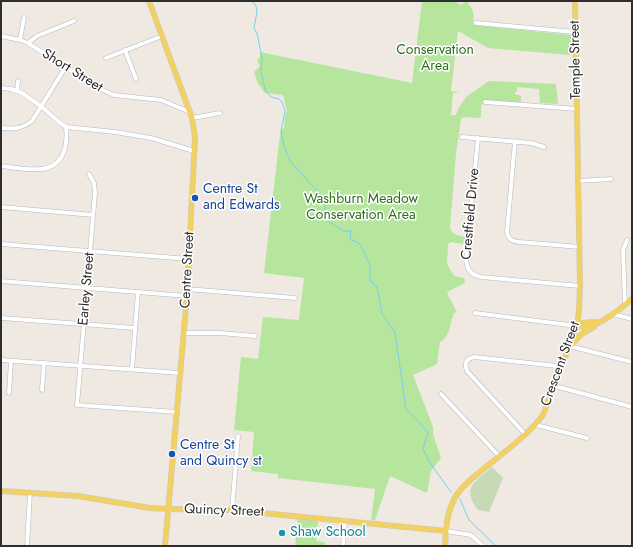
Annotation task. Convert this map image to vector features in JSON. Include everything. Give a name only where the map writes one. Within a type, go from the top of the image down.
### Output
[{"type":"main road","name":"Centre Street","points":[[149,1],[191,115],[195,137],[187,296],[165,546]]},
{"type":"main road","name":"Temple Street","points":[[575,1],[577,119]]},
{"type":"main road","name":"Crescent Street","points":[[445,546],[449,513],[455,498],[471,480],[536,425],[543,414],[577,326],[580,286],[580,247],[577,119]]},
{"type":"main road","points":[[577,326],[588,326],[594,324],[613,313],[632,299]]},
{"type":"main road","points":[[569,346],[578,336],[598,325],[602,320]]},
{"type":"main road","name":"Quincy Street","points":[[1,492],[78,496],[150,508],[232,510],[446,531]]},
{"type":"street","points":[[20,40],[24,18]]},
{"type":"street","points":[[28,43],[37,36],[74,21]]},
{"type":"street","points":[[476,23],[575,32]]},
{"type":"street","name":"Short Street","points":[[1,36],[28,43],[65,68],[109,94],[162,100],[191,115]]},
{"type":"street","points":[[106,58],[162,36]]},
{"type":"street","points":[[125,50],[136,78]]},
{"type":"street","points":[[1,128],[12,129],[24,127],[32,121],[65,68]]},
{"type":"street","points":[[17,91],[18,81]]},
{"type":"street","points":[[1,88],[17,91],[42,107],[58,122],[66,127],[115,132],[151,138],[194,151]]},
{"type":"street","points":[[486,102],[577,108]]},
{"type":"street","points":[[191,115],[220,113]]},
{"type":"street","points":[[1,166],[43,170],[53,167],[59,162],[62,156],[68,137],[66,127]]},
{"type":"street","points":[[462,137],[535,143],[544,147]]},
{"type":"street","name":"Crestfield Drive","points":[[478,138],[466,259],[469,271],[481,278],[580,286]]},
{"type":"street","points":[[515,141],[507,232],[510,239],[519,242],[580,247]]},
{"type":"street","name":"Earley Street","points":[[89,174],[94,183],[93,215],[77,405],[177,412]]},
{"type":"street","points":[[578,181],[611,179]]},
{"type":"street","points":[[1,207],[93,215]]},
{"type":"street","points":[[625,305],[624,250],[627,240]]},
{"type":"street","points":[[1,244],[188,259]]},
{"type":"street","points":[[1,281],[187,296]]},
{"type":"street","points":[[187,288],[295,298]]},
{"type":"street","points":[[132,370],[138,292]]},
{"type":"street","points":[[475,313],[577,326]]},
{"type":"street","points":[[613,313],[632,319]]},
{"type":"street","points":[[1,318],[135,328]]},
{"type":"street","points":[[184,333],[220,333],[255,336]]},
{"type":"street","points":[[569,346],[632,362]]},
{"type":"street","points":[[525,434],[469,373],[465,365],[466,361],[469,358],[474,357],[557,366],[561,368]]},
{"type":"street","points":[[1,360],[180,373]]},
{"type":"street","points":[[9,393],[11,361]]},
{"type":"street","points":[[42,390],[44,363]]},
{"type":"street","points":[[555,386],[632,406]]},
{"type":"street","points":[[441,394],[499,456]]},
{"type":"street","points":[[536,425],[587,438]]},
{"type":"street","points":[[232,510],[238,436]]},
{"type":"street","points":[[27,546],[30,493]]},
{"type":"street","points":[[343,546],[345,520]]},
{"type":"street","points":[[446,531],[471,536],[483,546]]},
{"type":"green space","name":"Washburn Meadow Conservation Area","points":[[422,1],[454,1],[461,5],[466,1],[469,1],[468,3],[473,12],[474,25],[571,35],[570,55],[488,48],[458,31],[451,91],[460,93],[453,93],[451,115],[456,115],[466,97],[489,81],[556,84],[558,104],[540,103],[539,89],[517,87],[517,92],[515,92],[515,94],[521,96],[521,102],[485,100],[481,106],[481,117],[464,117],[461,119],[456,153],[450,227],[451,230],[457,235],[465,237],[463,244],[451,242],[448,244],[447,264],[454,276],[464,278],[465,283],[447,292],[457,312],[454,313],[446,337],[440,342],[437,364],[413,375],[433,427],[433,434],[441,458],[431,471],[427,493],[390,476],[375,520],[371,520],[375,489],[278,478],[278,474],[251,471],[254,432],[234,430],[241,357],[258,359],[263,317],[299,320],[304,278],[264,273],[280,134],[281,130],[284,128],[285,115],[287,111],[283,95],[265,93],[258,84],[254,72],[260,66],[257,60],[260,57],[260,52],[412,83]]},
{"type":"green space","points":[[492,467],[503,478],[489,512],[478,510],[473,502],[470,490],[476,481]]},
{"type":"green space","points":[[298,518],[318,520],[316,541],[325,542],[325,546],[295,546]]},
{"type":"waterway","points":[[252,1],[256,6],[257,12],[254,28],[257,33],[262,58],[261,71],[265,90],[271,97],[279,99],[282,102],[285,111],[281,131],[284,147],[290,161],[327,202],[324,210],[329,222],[344,231],[351,231],[350,239],[360,244],[370,265],[370,280],[377,287],[382,314],[395,332],[406,409],[428,432],[423,449],[430,463],[451,492]]},
{"type":"waterway","points":[[460,499],[469,520],[496,546]]},
{"type":"place","name":"Centre St and Edwards","points":[[195,198]]},
{"type":"place","name":"Centre St and Quincy st","points":[[172,454]]},
{"type":"place","name":"Shaw School","points":[[282,533]]},
{"type":"park label","name":"Conservation Area","points":[[435,60]]}]
